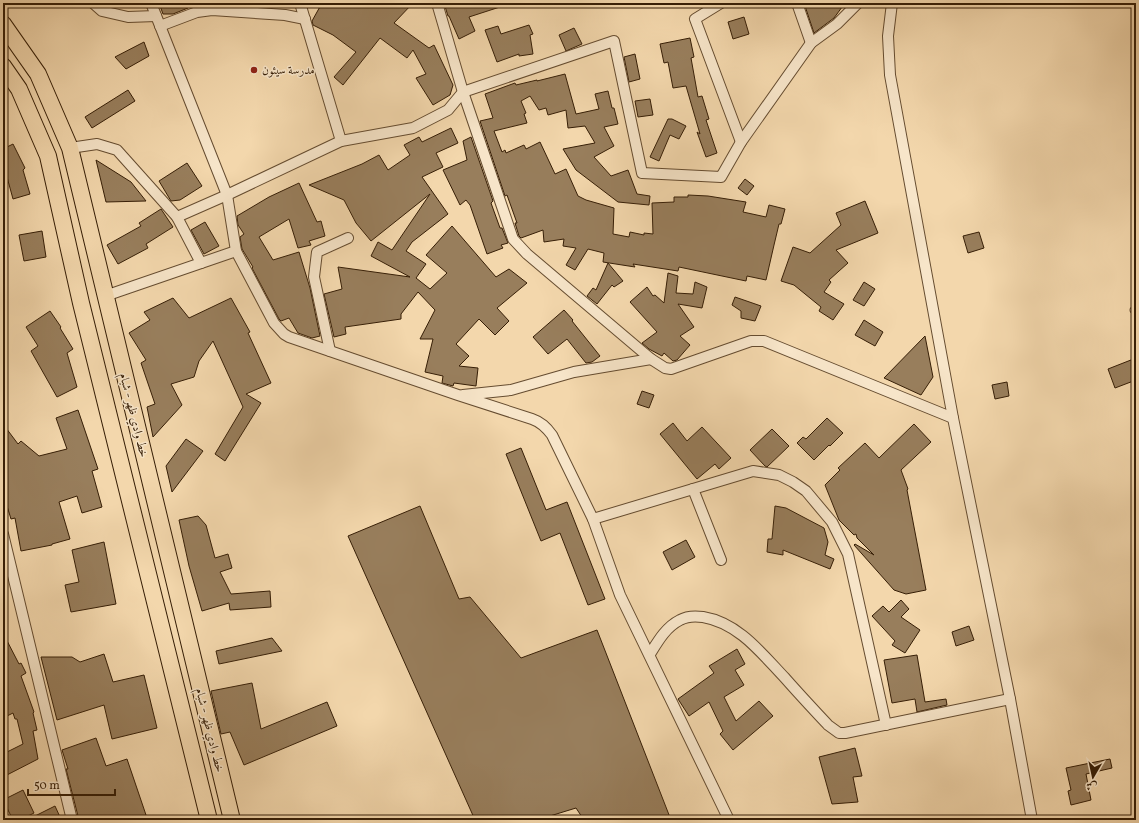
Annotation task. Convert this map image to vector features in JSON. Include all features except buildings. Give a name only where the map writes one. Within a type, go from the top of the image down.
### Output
[{"type":"main road","name":"خط وادي ظهر - شبام","points":[[3,24],[38,74],[70,148],[232,820]]},
{"type":"main road","name":"خط وادي ظهر - شبام","points":[[3,66],[19,89],[48,156],[81,303],[209,820]]},
{"type":"street","points":[[93,3],[102,11],[128,17],[156,16]]},
{"type":"street","points":[[151,3],[227,195],[236,251],[274,324],[289,337],[458,395],[532,418],[544,425],[552,435],[593,519],[620,595],[650,654],[729,820]]},
{"type":"street","points":[[300,3],[341,140]]},
{"type":"street","points":[[437,3],[463,92],[513,239],[527,254],[651,359],[665,368],[671,369],[751,340],[764,341],[953,418]]},
{"type":"street","points":[[721,3],[695,19],[742,142]]},
{"type":"street","points":[[797,3],[811,43]]},
{"type":"street","points":[[177,217],[227,195],[341,140],[413,128],[448,110],[463,92],[614,41],[642,173],[721,177],[742,142],[811,43],[837,24],[858,3]]},
{"type":"street","points":[[892,3],[888,36],[890,75],[953,418],[1010,699],[1032,820]]},
{"type":"street","points":[[160,26],[197,12],[212,10],[285,15],[305,19]]},
{"type":"street","points":[[70,148],[97,144],[117,150],[177,217],[201,263]]},
{"type":"street","points":[[330,351],[314,277],[317,252],[348,238]]},
{"type":"street","points":[[105,296],[236,251]]},
{"type":"street","points":[[458,395],[512,390],[574,372],[651,359]]},
{"type":"street","points":[[593,519],[753,471],[779,476],[793,482],[806,491],[832,522],[848,554],[886,725]]},
{"type":"street","points":[[693,489],[721,560]]},
{"type":"street","points":[[3,534],[72,820]]},
{"type":"street","points":[[650,654],[664,632],[672,624],[681,619],[696,616],[710,618],[727,625],[740,633],[755,647],[834,730],[839,733],[886,725],[1010,699]]},
{"type":"place","name":"مدرسة سيئون","points":[[254,70]]}]
